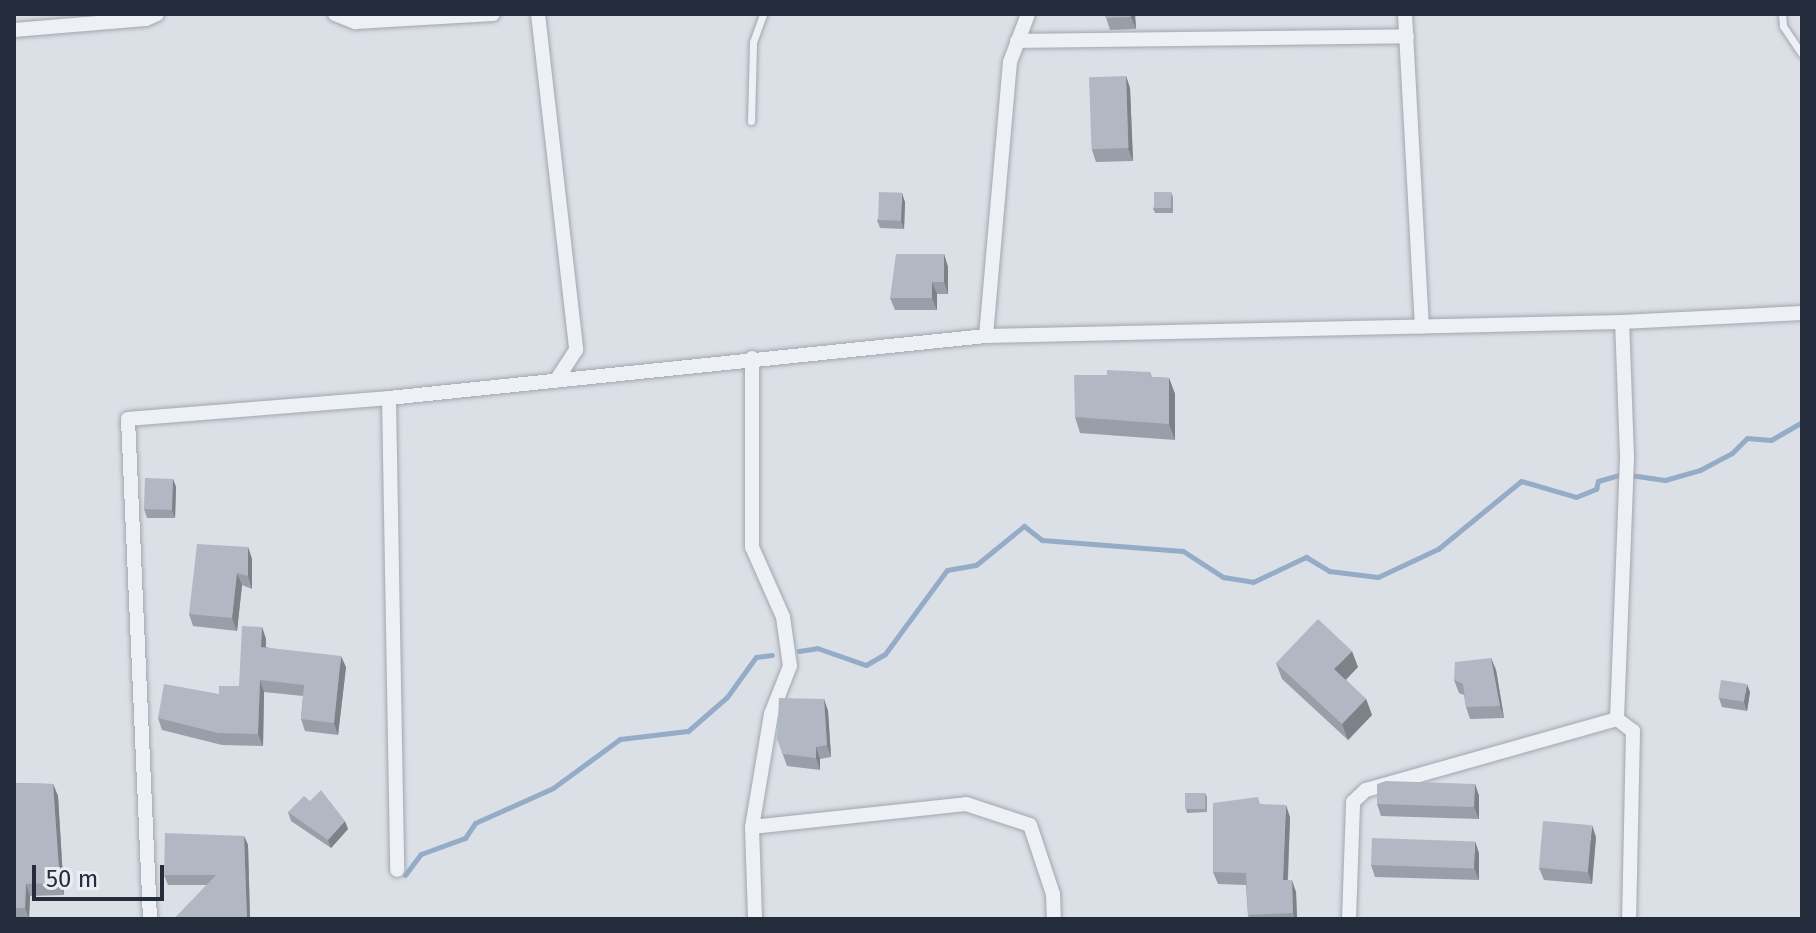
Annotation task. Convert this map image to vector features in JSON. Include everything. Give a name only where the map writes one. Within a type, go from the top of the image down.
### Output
[{"type":"street","points":[[14,30],[157,14]]},
{"type":"street","points":[[335,14],[355,22],[493,14]]},
{"type":"street","points":[[538,14],[576,350],[558,378]]},
{"type":"street","points":[[986,336],[1010,62],[1028,14]]},
{"type":"street","points":[[1405,14],[1422,327]]},
{"type":"street","points":[[1017,41],[1407,36]]},
{"type":"street","points":[[150,919],[128,419],[389,398],[558,378],[986,336],[1622,322],[1802,313]]},
{"type":"street","points":[[1617,719],[1623,489],[1627,456],[1622,322]]},
{"type":"street","points":[[752,358],[752,547],[783,617],[790,666],[771,714],[752,827],[755,919]]},
{"type":"street","points":[[389,398],[397,870]]},
{"type":"street","points":[[1349,919],[1353,802],[1366,790],[1617,719]]},
{"type":"street","points":[[1617,719],[1633,731],[1629,919]]},
{"type":"street","points":[[752,827],[966,804],[1030,825],[1053,894],[1054,919]]},
{"type":"lane","points":[[751,121],[753,42],[763,14]]},
{"type":"lane","points":[[1782,14],[1783,26],[1802,54]]},
{"type":"building","points":[[1105,14],[1131,14],[1131,17],[1105,18]]},
{"type":"building","points":[[1126,76],[1129,148],[1092,149],[1089,77]]},
{"type":"building","points":[[879,192],[902,193],[901,221],[878,220]]},
{"type":"building","points":[[1154,192],[1171,192],[1171,208],[1154,208]]},
{"type":"building","points":[[896,254],[944,254],[944,282],[932,282],[932,298],[890,298]]},
{"type":"building","points":[[1107,370],[1150,372],[1151,377],[1169,378],[1169,424],[1075,417],[1074,375],[1107,375]]},
{"type":"building","points":[[145,478],[173,479],[172,510],[144,509]]},
{"type":"building","points":[[197,544],[248,547],[248,576],[237,573],[232,618],[189,614]]},
{"type":"building","points":[[1318,619],[1352,651],[1334,669],[1366,699],[1342,724],[1276,663]]},
{"type":"building","points":[[242,626],[262,627],[261,647],[341,656],[334,723],[301,719],[304,685],[260,680],[258,734],[218,733],[158,718],[164,684],[219,694],[219,686],[239,686]]},
{"type":"building","points":[[1491,658],[1500,706],[1466,707],[1463,684],[1454,680],[1455,662]]},
{"type":"building","points":[[1721,680],[1747,684],[1744,702],[1718,698]]},
{"type":"building","points":[[779,698],[824,699],[827,745],[816,747],[816,758],[783,754],[777,738]]},
{"type":"building","points":[[1386,781],[1475,784],[1474,807],[1377,804],[1377,784]]},
{"type":"building","points":[[14,783],[53,784],[60,883],[26,884],[25,908],[14,908]]},
{"type":"building","points":[[321,790],[345,821],[328,840],[288,812],[304,796],[310,801]]},
{"type":"building","points":[[1185,793],[1205,793],[1205,809],[1185,809]]},
{"type":"building","points":[[1258,797],[1260,804],[1286,805],[1283,880],[1292,880],[1293,913],[1248,915],[1246,873],[1213,872],[1213,803]]},
{"type":"building","points":[[1543,821],[1592,825],[1588,872],[1539,868]]},
{"type":"building","points":[[165,833],[244,836],[247,919],[174,919],[216,875],[164,875]]},
{"type":"building","points":[[1372,838],[1475,842],[1474,869],[1371,865]]},
{"type":"waterway","points":[[799,651],[817,648],[866,665],[885,654],[947,570],[976,565],[1024,526],[1042,540],[1183,551],[1223,577],[1253,582],[1306,557],[1329,571],[1378,577],[1438,549],[1521,481],[1576,497],[1596,489],[1598,481],[1623,474],[1665,480],[1700,470],[1732,453],[1747,438],[1771,440],[1802,422]]},
{"type":"waterway","points":[[405,875],[421,854],[465,838],[475,823],[553,788],[620,739],[688,731],[727,697],[756,657],[772,655]]}]
